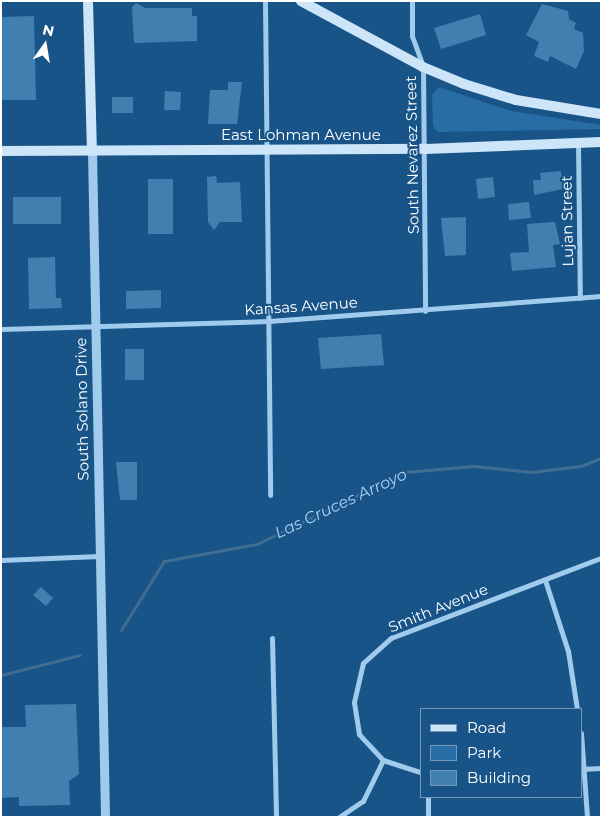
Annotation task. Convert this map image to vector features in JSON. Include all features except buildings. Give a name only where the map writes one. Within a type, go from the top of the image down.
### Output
[{"type":"main road","name":"South Solano Drive","points":[[88,1],[92,150]]},
{"type":"main road","points":[[301,1],[423,67],[509,98],[580,114],[601,114]]},
{"type":"main road","name":"East Lohman Avenue","points":[[1,151],[426,149],[601,142]]},
{"type":"street","points":[[265,1],[264,150],[269,321],[270,494]]},
{"type":"street","name":"South Nevarez Street","points":[[412,1],[412,36],[423,67],[426,149],[425,311]]},
{"type":"street","name":"Lujan Street","points":[[578,144],[580,298]]},
{"type":"street","name":"South Solano Drive","points":[[92,150],[105,817]]},
{"type":"street","name":"Kansas Avenue","points":[[1,329],[269,321],[425,311],[601,296]]},
{"type":"street","points":[[1,560],[99,556]]},
{"type":"street","name":"Smith Avenue","points":[[383,760],[359,734],[354,702],[363,663],[391,638],[601,558]]},
{"type":"street","points":[[545,580],[568,651],[577,708]]},
{"type":"street","points":[[272,638],[276,817]]},
{"type":"street","points":[[582,745],[587,817]]},
{"type":"street","points":[[339,817],[363,801],[383,760],[420,772]]},
{"type":"street","points":[[584,769],[601,768]]},
{"type":"street","points":[[428,798],[428,817]]},
{"type":"green space","points":[[439,87],[511,111],[601,125],[601,129],[438,132],[433,126],[432,94]]},
{"type":"waterway","name":"Las Cruces Arroyo","points":[[121,630],[164,561],[257,544],[405,472],[474,466],[532,472],[581,466],[601,458]]},
{"type":"waterway","name":"Las Cruces Arroyo","points":[[1,675],[80,655]]}]
